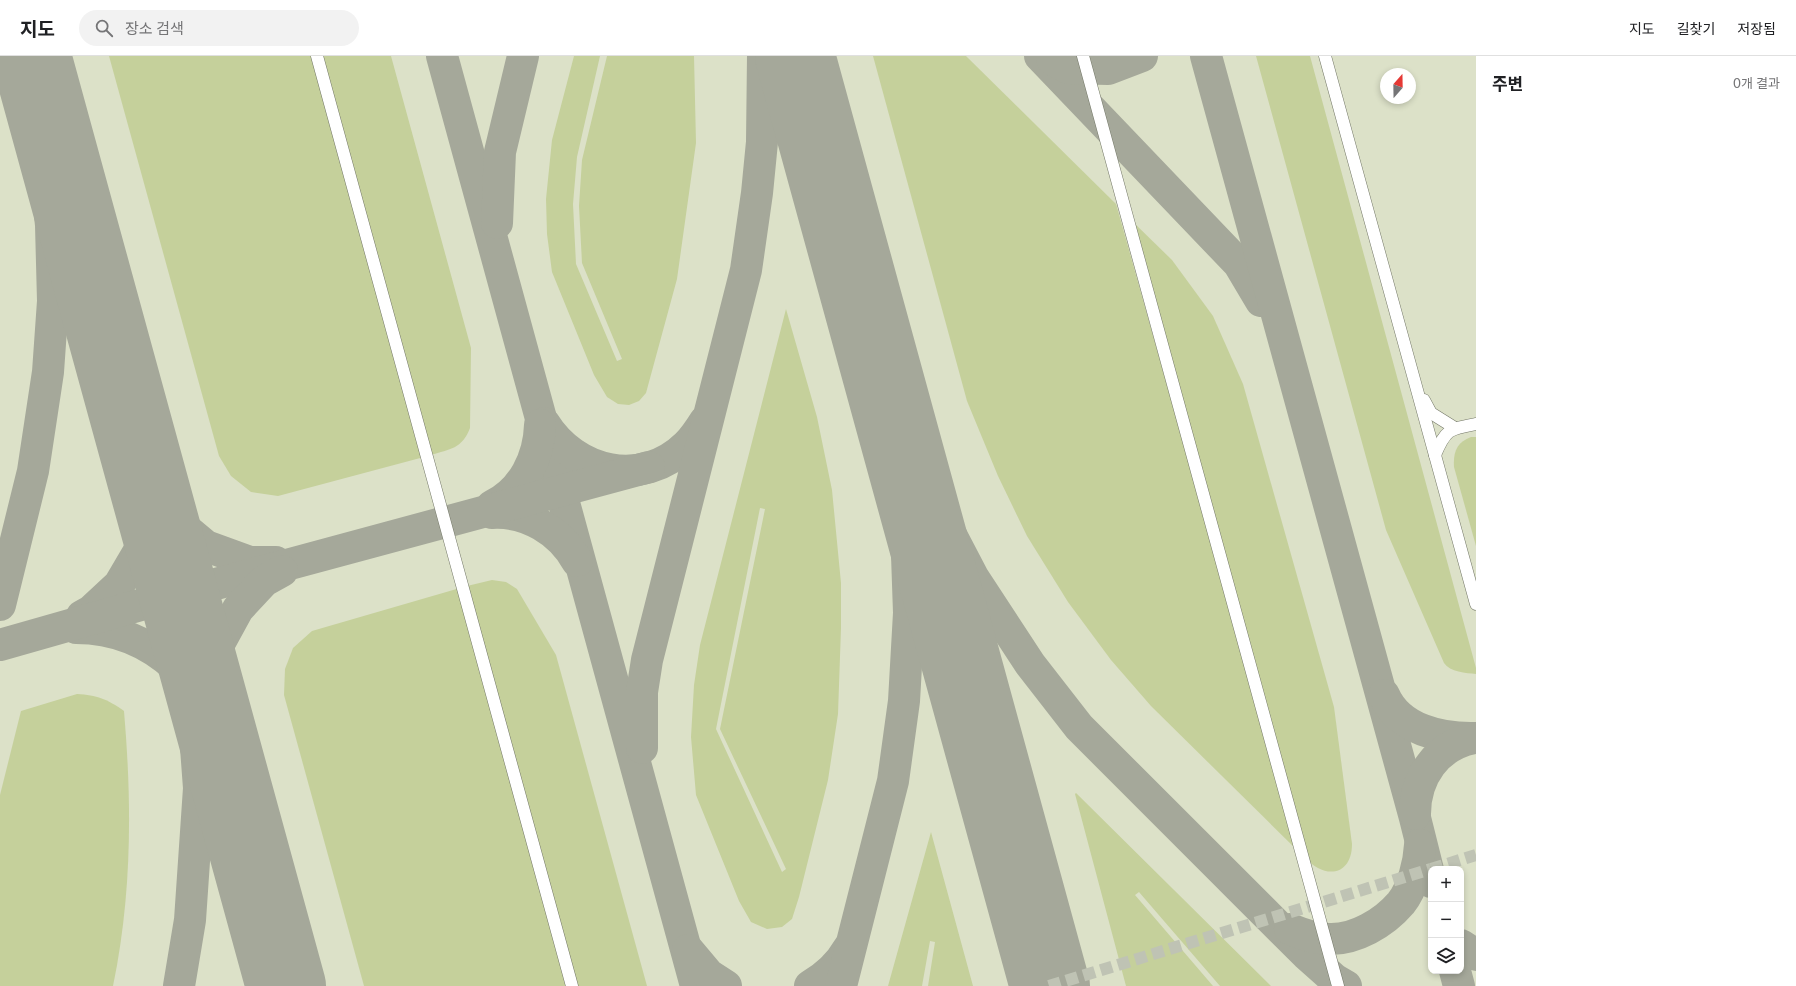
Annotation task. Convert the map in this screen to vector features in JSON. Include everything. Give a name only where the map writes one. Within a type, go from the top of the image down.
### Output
[{"type":"lane","points":[[318,56],[572,986]]},
{"type":"lane","points":[[1083,56],[1338,986]]},
{"type":"lane","points":[[1325,56],[1476,604]]},
{"type":"lane","points":[[1417,388],[1431,412],[1455,428]]},
{"type":"lane","points":[[1435,454],[1446,433],[1455,428],[1476,424]]},
{"type":"shaded area","points":[[0,56],[1476,56],[1476,986],[0,986]]},
{"type":"green space","points":[[109,56],[315,56],[424,457],[278,496],[251,492],[231,476],[219,456]]},
{"type":"green space","points":[[322,56],[391,56],[471,348],[470,428],[467,435],[455,447],[431,455]]},
{"type":"green space","points":[[574,56],[600,56],[577,157],[573,204],[576,264],[617,361],[622,359],[582,263],[579,206],[582,160],[607,56],[694,56],[696,143],[677,279],[646,393],[639,401],[629,405],[618,404],[607,397],[594,375],[552,272],[547,234],[546,199],[552,140]]},
{"type":"green space","points":[[873,56],[966,56],[1116,204],[1298,851],[1151,706],[1111,660],[1068,602],[1027,536],[998,476],[967,401]]},
{"type":"green space","points":[[1256,56],[1310,56],[1476,668],[1476,674],[1454,670],[1444,663],[1386,530]]},
{"type":"green space","points":[[1130,219],[1172,260],[1213,316],[1243,384],[1334,707],[1352,844],[1351,855],[1347,863],[1336,871],[1320,869],[1305,857]]},
{"type":"green space","points":[[786,309],[817,417],[832,490],[841,583],[841,628],[838,714],[828,780],[799,897],[792,919],[782,927],[767,929],[751,922],[739,901],[696,795],[691,737],[694,685],[700,645]],"holes":[[[760,508],[765,509],[720,729],[786,869],[782,872],[716,729]]]},
{"type":"green space","points":[[1471,437],[1476,437],[1476,546],[1454,467],[1454,457],[1457,448],[1462,442]]},
{"type":"green space","points":[[492,580],[506,582],[517,589],[556,655],[647,986],[576,986],[467,586]]},
{"type":"green space","points":[[460,588],[569,986],[364,986],[284,695],[285,669],[293,648],[312,631]]},
{"type":"green space","points":[[77,694],[102,698],[124,711],[127,746],[129,849],[124,917],[113,986],[0,986],[0,795],[21,711]]},
{"type":"green space","points":[[1076,793],[1271,986],[1220,986],[1139,892],[1135,895],[1213,986],[1126,986],[1075,794]]},
{"type":"green space","points":[[931,832],[973,986],[928,986],[935,942],[930,941],[922,986],[888,986]]},
{"type":"taxiway","points":[[442,56],[696,986]]},
{"type":"taxiway","points":[[497,223],[500,152],[523,56]]},
{"type":"taxiway","points":[[642,748],[642,692],[647,660],[746,270],[757,193],[762,142],[763,56]]},
{"type":"taxiway","points":[[1040,56],[1239,264],[1261,301]]},
{"type":"taxiway","points":[[1052,59],[1068,68],[1108,69],[1142,56]]},
{"type":"taxiway","points":[[1206,56],[1428,870]]},
{"type":"taxiway","points":[[0,605],[33,471],[48,372],[53,301],[51,225],[35,70]]},
{"type":"taxiway","points":[[874,343],[918,465],[937,508],[973,577],[1030,664],[1079,727],[1306,954],[1334,979],[1346,986]]},
{"type":"taxiway","points":[[544,423],[557,440],[573,454],[591,464],[610,469],[630,471],[650,467],[669,459],[690,442],[705,421]]},
{"type":"taxiway","points":[[492,506],[503,500],[512,492],[527,472],[533,461],[539,437],[540,425]]},
{"type":"taxiway","points":[[841,986],[893,781],[904,701],[909,613],[907,555],[894,437]]},
{"type":"taxiway","points":[[0,645],[179,594],[649,467]]},
{"type":"taxiway","points":[[82,616],[91,611],[119,585],[139,551],[148,514],[146,475]]},
{"type":"taxiway","points":[[148,478],[170,516],[206,546],[250,562],[276,562]]},
{"type":"taxiway","points":[[492,513],[518,515],[541,525],[552,532],[570,550],[577,561]]},
{"type":"taxiway","points":[[212,716],[211,678],[220,642],[238,609],[264,581],[282,571]]},
{"type":"taxiway","points":[[179,594],[192,694],[199,788],[190,920],[179,986]]},
{"type":"taxiway","points":[[76,628],[117,634],[143,644],[166,659],[187,677],[194,687]]},
{"type":"taxiway","points":[[1384,695],[1391,707],[1400,717],[1423,730],[1449,737],[1476,738]]},
{"type":"taxiway","points":[[1415,814],[1419,788],[1431,765],[1439,755],[1449,748],[1474,738]]},
{"type":"taxiway","points":[[1290,929],[1319,938],[1339,939],[1359,933],[1378,923],[1401,903],[1409,890],[1415,875],[1420,845]]},
{"type":"taxiway","points":[[1464,947],[1476,955]]},
{"type":"taxiway","points":[[810,986],[831,970],[848,949]]},
{"type":"taxiway","points":[[688,950],[709,975],[726,986]]},
{"type":"taxiway","points":[[1456,974],[1459,986]]},
{"type":"runway","points":[[31,56],[286,986]]},
{"type":"runway","points":[[795,56],[1050,986]]},
{"type":"tunnel","points":[[1441,866],[1476,855]]},
{"type":"tunnel","points":[[1049,986],[1428,870]]}]
